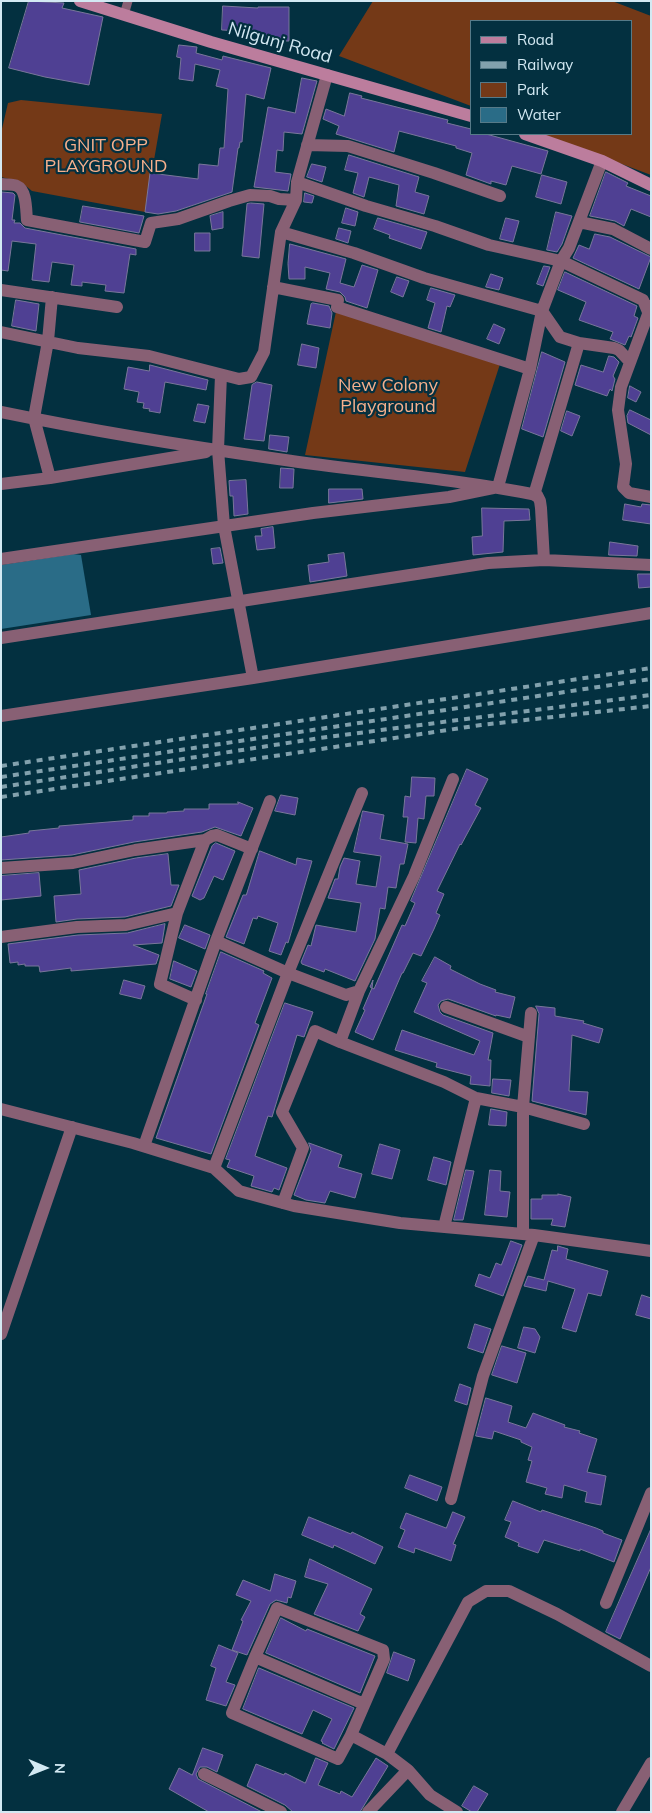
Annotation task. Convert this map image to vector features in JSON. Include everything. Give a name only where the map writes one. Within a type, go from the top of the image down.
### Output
[{"type":"street","name":"Nilgunj Road","points":[[80,1],[211,42],[470,116]]},
{"type":"street","points":[[1,332],[78,348],[149,356],[239,379],[251,377],[264,352],[281,232],[296,200],[297,182],[327,75]]},
{"type":"street","points":[[528,135],[602,161],[651,184]]},
{"type":"street","points":[[307,145],[348,146],[500,196]]},
{"type":"street","points":[[498,487],[530,369],[542,311],[561,261],[569,248],[602,161]]},
{"type":"street","points":[[297,182],[489,245],[561,261],[643,300],[650,309],[621,387],[618,410],[626,464],[623,487],[629,493],[651,497]]},
{"type":"street","points":[[1,184],[17,186],[21,189],[24,194],[27,220],[145,242],[151,223],[178,219],[250,195],[270,196],[279,200],[296,200]]},
{"type":"street","points":[[579,222],[613,229],[651,249]]},
{"type":"street","points":[[281,232],[354,253],[424,278],[542,311],[560,337],[579,343],[614,348],[624,354],[630,362]]},
{"type":"street","points":[[273,287],[338,300],[337,307],[530,369]]},
{"type":"street","points":[[1,290],[117,307]]},
{"type":"street","points":[[50,478],[34,418],[48,341],[52,297]]},
{"type":"street","points":[[534,495],[579,343]]},
{"type":"street","points":[[220,375],[218,450],[224,526],[253,678]]},
{"type":"street","points":[[1,412],[92,431],[218,450],[498,487],[537,495],[540,501],[544,560]]},
{"type":"street","points":[[1,484],[50,478],[218,450]]},
{"type":"street","points":[[1,559],[224,526],[449,497],[498,487]]},
{"type":"street","points":[[1,638],[488,563],[544,560],[651,565]]},
{"type":"street","points":[[1,716],[253,678],[651,613]]},
{"type":"street","points":[[340,1042],[359,991],[414,876],[453,779]]},
{"type":"street","points":[[214,1168],[288,973],[362,793]]},
{"type":"street","points":[[144,1146],[216,941],[270,801]]},
{"type":"street","points":[[1,868],[74,863],[135,850],[205,840],[217,835],[252,849]]},
{"type":"street","points":[[196,1000],[160,984],[177,914],[205,840]]},
{"type":"street","points":[[1,937],[77,927],[126,925],[177,914]]},
{"type":"street","points":[[216,941],[288,973],[346,995],[359,991]]},
{"type":"street","points":[[446,1007],[528,1037]]},
{"type":"street","points":[[451,1499],[483,1376],[528,1234],[522,1107],[530,1013]]},
{"type":"street","points":[[283,1203],[303,1148],[282,1112],[315,1031],[444,1082],[476,1098],[522,1107],[584,1124]]},
{"type":"street","points":[[444,1227],[476,1098]]},
{"type":"street","points":[[1,1109],[144,1146],[214,1168],[239,1190],[283,1203],[400,1223],[528,1234],[651,1252]]},
{"type":"street","points":[[1,1334],[72,1127]]},
{"type":"street","points":[[606,1603],[651,1493]]},
{"type":"street","points":[[387,1754],[468,1602],[486,1591],[509,1591],[557,1614],[651,1666]]},
{"type":"street","points":[[277,1608],[383,1650],[384,1659],[364,1704],[338,1759],[232,1713],[277,1608]]},
{"type":"street","points":[[255,1657],[364,1704]]},
{"type":"street","points":[[351,1735],[387,1754],[408,1770],[430,1795],[457,1812]]},
{"type":"street","points":[[622,1812],[651,1763]]},
{"type":"street","points":[[368,1812],[408,1770]]},
{"type":"street","points":[[204,1774],[281,1812]]},
{"type":"lane","points":[[124,15],[128,1]]},
{"type":"green space","points":[[373,1],[612,1],[651,16],[651,175],[545,135],[632,135],[632,20],[470,20],[470,106],[339,56]]},
{"type":"green space","name":"GNIT OPP PLAYGROUND","points":[[21,100],[162,114],[145,212],[32,191],[21,182],[1,177],[1,133],[8,103]]},
{"type":"green space","name":"New Colony Playground","points":[[337,307],[500,364],[465,472],[305,455]]},
{"type":"water","points":[[73,554],[81,555],[91,615],[1,629],[1,565]]},
{"type":"building","points":[[29,1],[64,3],[62,8],[103,17],[89,85],[9,68]]},
{"type":"building","points":[[223,6],[289,7],[289,41],[258,41],[258,32],[222,30]]},
{"type":"building","points":[[179,45],[197,47],[196,53],[222,60],[223,56],[271,68],[264,99],[246,94],[242,142],[240,142],[238,148],[232,192],[176,211],[158,214],[145,212],[150,173],[198,179],[199,164],[218,166],[220,148],[224,148],[228,89],[216,86],[220,70],[195,64],[193,81],[179,79],[181,58],[177,57]]},
{"type":"building","points":[[302,78],[317,81],[302,134],[284,132],[283,151],[277,150],[275,172],[291,174],[288,191],[254,187],[268,107],[295,113]]},
{"type":"building","points":[[350,93],[362,96],[361,98],[448,120],[447,123],[470,129],[470,135],[490,135],[548,151],[541,174],[512,166],[506,185],[491,181],[491,184],[466,175],[472,153],[456,148],[456,146],[399,131],[394,152],[336,134],[339,126],[323,119],[326,109],[344,116]]},
{"type":"building","points":[[349,155],[419,177],[415,192],[429,196],[424,214],[396,206],[399,185],[369,177],[364,197],[353,193],[358,173],[345,170]]},
{"type":"building","points":[[312,164],[326,167],[322,182],[307,177]]},
{"type":"building","points":[[606,172],[628,183],[626,186],[651,196],[651,217],[631,209],[624,226],[615,221],[590,216]]},
{"type":"building","points":[[542,175],[567,182],[561,204],[536,197]]},
{"type":"building","points":[[2,192],[15,195],[12,220],[15,220],[14,223],[20,223],[25,228],[136,249],[136,255],[130,254],[124,293],[105,291],[106,285],[82,282],[82,286],[71,285],[74,265],[52,262],[49,282],[32,280],[36,244],[12,241],[8,271],[1,270]]},
{"type":"building","points":[[305,193],[314,196],[312,203],[304,202]]},
{"type":"building","points":[[247,204],[264,204],[259,258],[242,256]]},
{"type":"building","points":[[83,206],[144,216],[139,233],[80,222]]},
{"type":"building","points":[[346,208],[358,212],[355,226],[342,223]]},
{"type":"building","points":[[223,212],[223,228],[212,230],[210,216]]},
{"type":"building","points":[[556,212],[572,216],[562,244],[557,252],[547,250]]},
{"type":"building","points":[[378,218],[427,232],[421,249],[389,238],[390,235],[374,229]]},
{"type":"building","points":[[506,218],[519,221],[513,242],[500,239]]},
{"type":"building","points":[[339,228],[351,231],[348,243],[336,239]]},
{"type":"building","points":[[195,233],[210,233],[210,251],[195,251]]},
{"type":"building","points":[[595,234],[610,237],[651,257],[639,289],[573,258],[579,245],[589,249]]},
{"type":"building","points":[[290,244],[346,259],[340,283],[354,287],[362,265],[378,270],[367,308],[346,301],[340,292],[326,289],[330,273],[305,267],[305,279],[289,279]]},
{"type":"building","points":[[544,266],[550,267],[543,286],[537,284]]},
{"type":"building","points":[[565,272],[637,306],[634,316],[638,318],[631,337],[629,336],[625,345],[610,339],[613,332],[579,320],[586,302],[558,290]]},
{"type":"building","points":[[491,274],[503,278],[499,290],[486,287]]},
{"type":"building","points":[[397,277],[409,281],[403,297],[391,292]]},
{"type":"building","points":[[431,288],[455,295],[450,307],[447,306],[441,332],[428,328],[435,303],[427,300]]},
{"type":"building","points":[[16,300],[39,304],[36,331],[12,326]]},
{"type":"building","points":[[311,304],[329,306],[332,313],[330,328],[307,324]]},
{"type":"building","points":[[494,324],[505,329],[499,344],[487,339]]},
{"type":"building","points":[[302,344],[319,348],[316,368],[298,365]]},
{"type":"building","points":[[542,352],[565,362],[543,437],[522,429]]},
{"type":"building","points":[[609,356],[614,357],[619,362],[613,376],[615,379],[612,391],[610,389],[607,396],[575,385],[581,365],[603,372]]},
{"type":"building","points":[[150,365],[208,380],[206,390],[165,382],[160,413],[149,411],[150,409],[143,408],[144,403],[137,402],[139,392],[124,389],[128,367],[149,371]]},
{"type":"building","points":[[257,382],[272,385],[264,441],[244,439],[252,385]]},
{"type":"building","points":[[630,386],[641,392],[636,402],[628,398]]},
{"type":"building","points":[[198,404],[209,406],[205,423],[194,421]]},
{"type":"building","points":[[630,410],[651,420],[651,435],[628,423],[627,416]]},
{"type":"building","points":[[567,411],[580,416],[572,436],[561,431]]},
{"type":"building","points":[[270,435],[289,437],[287,452],[269,449]]},
{"type":"building","points":[[281,468],[294,469],[293,488],[280,488]]},
{"type":"building","points":[[246,480],[248,514],[234,516],[233,496],[230,496],[229,481]]},
{"type":"building","points":[[329,489],[362,489],[363,499],[329,503]]},
{"type":"building","points":[[625,504],[641,507],[642,504],[651,505],[651,524],[623,520]]},
{"type":"building","points":[[482,508],[529,509],[530,520],[504,521],[503,552],[473,555],[472,537],[482,536]]},
{"type":"building","points":[[273,527],[275,548],[257,550],[255,536],[262,536],[261,529]]},
{"type":"building","points":[[610,542],[638,546],[637,556],[609,555]]},
{"type":"building","points":[[220,548],[223,563],[213,564],[211,549]]},
{"type":"building","points":[[344,553],[347,576],[310,582],[308,565],[329,562],[328,555]]},
{"type":"building","points":[[638,574],[651,574],[651,587],[639,588]]},
{"type":"building","points":[[467,769],[488,779],[475,805],[481,808],[460,844],[437,891],[444,894],[436,913],[440,915],[434,929],[421,956],[413,953],[402,973],[373,1040],[355,1032],[372,988],[374,989],[402,925],[405,926],[415,903],[411,901]]},
{"type":"building","points":[[412,777],[435,778],[434,796],[426,796],[424,819],[418,818],[416,843],[405,842],[408,817],[403,817],[405,796],[410,797]]},
{"type":"building","points":[[281,795],[298,798],[295,815],[275,811]]},
{"type":"building","points":[[238,802],[253,808],[241,836],[215,827],[202,832],[134,842],[72,855],[1,860],[1,837],[29,833],[29,831],[59,828],[59,826],[133,820],[133,816],[149,816],[149,813],[167,813],[184,811],[184,809],[209,809],[209,804],[238,804]]},
{"type":"building","points":[[363,811],[384,815],[380,839],[408,844],[404,864],[400,864],[396,888],[388,887],[385,909],[380,908],[375,939],[355,981],[325,969],[324,972],[301,962],[308,945],[311,946],[316,925],[356,932],[361,903],[328,898],[335,879],[338,879],[344,858],[360,861],[356,884],[376,887],[381,856],[354,852]]},
{"type":"building","points":[[216,843],[235,851],[223,880],[214,876],[204,898],[200,900],[192,896],[212,846]]},
{"type":"building","points":[[260,851],[296,865],[297,858],[312,861],[288,943],[286,942],[281,955],[269,951],[278,923],[258,916],[257,919],[253,918],[244,944],[226,937],[243,895],[246,895]]},
{"type":"building","points":[[168,854],[171,885],[179,885],[171,906],[125,917],[56,922],[54,896],[81,894],[79,870],[136,858]]},
{"type":"building","points":[[39,873],[41,896],[1,900],[1,876]]},
{"type":"building","points":[[165,924],[162,943],[133,945],[159,955],[156,964],[71,971],[71,968],[40,972],[39,966],[18,965],[18,962],[10,963],[8,944],[78,935],[127,933]]},
{"type":"building","points":[[185,925],[210,935],[205,949],[179,938]]},
{"type":"building","points":[[221,952],[264,971],[263,973],[272,978],[255,1023],[259,1025],[211,1154],[156,1138]]},
{"type":"building","points":[[435,957],[451,966],[450,969],[496,990],[495,992],[515,997],[510,1018],[496,1016],[448,999],[441,1001],[438,1005],[443,1015],[493,1033],[488,1060],[491,1060],[490,1086],[470,1084],[471,1076],[436,1067],[437,1063],[395,1050],[402,1030],[474,1055],[480,1041],[414,1012],[427,983],[422,981]]},
{"type":"building","points":[[174,961],[197,971],[191,987],[170,979]]},
{"type":"building","points":[[124,980],[145,986],[141,999],[120,994]]},
{"type":"building","points":[[285,1003],[313,1012],[304,1037],[297,1035],[272,1117],[268,1116],[255,1156],[287,1168],[279,1190],[274,1188],[272,1192],[251,1186],[254,1176],[227,1167],[230,1160],[226,1159]]},
{"type":"building","points":[[536,1006],[555,1008],[555,1016],[584,1021],[583,1023],[603,1029],[599,1043],[572,1035],[569,1091],[588,1092],[586,1115],[532,1101],[539,1014]]},
{"type":"building","points":[[493,1079],[511,1080],[509,1096],[492,1093]]},
{"type":"building","points":[[491,1109],[507,1112],[506,1126],[489,1125]]},
{"type":"building","points":[[309,1143],[342,1155],[338,1167],[362,1174],[355,1198],[330,1191],[325,1203],[306,1200],[294,1195],[311,1151]]},
{"type":"building","points":[[380,1144],[400,1150],[392,1179],[372,1174]]},
{"type":"building","points":[[434,1157],[451,1162],[446,1185],[428,1180]]},
{"type":"building","points":[[466,1170],[474,1171],[463,1220],[454,1220]]},
{"type":"building","points":[[490,1170],[501,1171],[500,1191],[510,1192],[507,1217],[485,1215]]},
{"type":"building","points":[[558,1194],[571,1197],[565,1227],[551,1225],[553,1219],[531,1219],[531,1199],[542,1199],[542,1195]]},
{"type":"building","points":[[511,1241],[522,1245],[503,1296],[475,1286],[479,1274],[490,1278],[496,1263],[501,1265]]},
{"type":"building","points":[[558,1246],[568,1249],[566,1259],[608,1271],[601,1296],[588,1293],[576,1332],[562,1328],[575,1289],[548,1281],[546,1291],[524,1286],[528,1276],[544,1280],[552,1250],[557,1251]]},
{"type":"building","points":[[642,1295],[651,1298],[651,1319],[636,1315]]},
{"type":"building","points":[[475,1324],[491,1329],[483,1353],[468,1348]]},
{"type":"building","points":[[524,1327],[535,1329],[540,1337],[535,1353],[518,1348]]},
{"type":"building","points":[[502,1346],[526,1353],[517,1383],[492,1375]]},
{"type":"building","points":[[460,1384],[471,1388],[467,1405],[455,1401]]},
{"type":"building","points":[[486,1398],[512,1406],[508,1422],[526,1428],[533,1413],[597,1439],[587,1472],[606,1476],[601,1505],[585,1502],[587,1492],[564,1485],[562,1498],[545,1494],[547,1488],[526,1482],[532,1461],[528,1460],[532,1447],[521,1442],[521,1440],[494,1431],[492,1439],[476,1436]]},
{"type":"building","points":[[410,1475],[442,1487],[437,1501],[405,1488]]},
{"type":"building","points":[[513,1501],[541,1512],[542,1510],[596,1528],[603,1531],[603,1533],[622,1540],[614,1562],[580,1549],[580,1551],[544,1540],[538,1553],[518,1546],[519,1543],[505,1537],[511,1522],[505,1520]]},
{"type":"building","points":[[453,1512],[465,1517],[453,1544],[456,1545],[451,1561],[415,1548],[414,1553],[398,1547],[405,1530],[400,1528],[406,1513],[446,1528]]},
{"type":"building","points":[[309,1517],[351,1534],[352,1532],[383,1547],[375,1564],[334,1545],[333,1548],[302,1535]]},
{"type":"building","points":[[651,1529],[651,1567],[620,1639],[606,1632]]},
{"type":"building","points":[[310,1559],[372,1589],[360,1614],[365,1617],[358,1631],[314,1614],[328,1584],[305,1577]]},
{"type":"building","points":[[275,1574],[296,1581],[291,1598],[288,1597],[287,1603],[276,1600],[270,1604],[247,1655],[232,1650],[243,1621],[241,1620],[251,1601],[236,1595],[243,1580],[270,1591]]},
{"type":"building","points":[[281,1618],[306,1631],[307,1629],[375,1656],[360,1693],[266,1653]]},
{"type":"building","points":[[219,1645],[238,1653],[226,1682],[235,1685],[226,1706],[206,1700],[216,1668],[211,1666]]},
{"type":"building","points":[[394,1652],[415,1660],[408,1681],[387,1673]]},
{"type":"building","points":[[259,1668],[354,1708],[334,1749],[321,1741],[332,1719],[313,1710],[302,1734],[243,1709]]},
{"type":"building","points":[[203,1748],[223,1755],[217,1772],[207,1767],[200,1767],[196,1774],[198,1779],[262,1812],[209,1812],[169,1789],[179,1768],[192,1775]]},
{"type":"building","points":[[316,1758],[328,1763],[318,1785],[340,1794],[341,1791],[352,1797],[376,1758],[388,1766],[360,1812],[293,1812],[285,1805],[247,1786],[256,1764],[284,1775],[285,1773],[305,1783]]},
{"type":"building","points":[[474,1786],[488,1794],[477,1812],[472,1812],[462,1806]]},
{"type":"railway","points":[[1,766],[651,668]]},
{"type":"railway","points":[[1,777],[651,679]]},
{"type":"railway","points":[[1,787],[320,738],[651,695]]},
{"type":"railway","points":[[1,797],[481,725],[651,706]]}]
